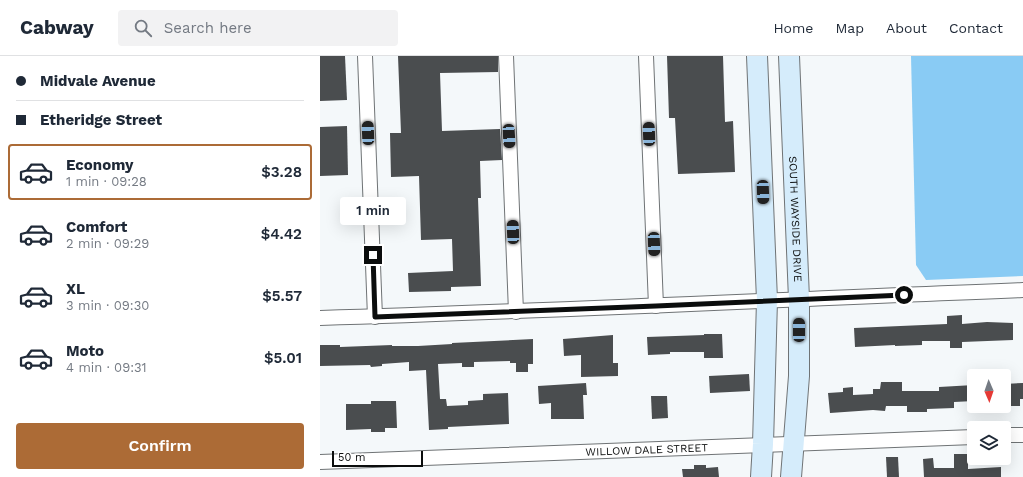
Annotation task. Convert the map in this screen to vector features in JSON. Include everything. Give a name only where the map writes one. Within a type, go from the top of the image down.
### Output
[{"type":"main road","points":[[758,56],[767,300],[761,477]]},
{"type":"main road","name":"SOUTH WAYSIDE DRIVE","points":[[789,56],[799,299],[799,376],[791,477]]},
{"type":"main road","points":[[759,99],[790,98]]},
{"type":"street","points":[[365,56],[375,317]]},
{"type":"street","points":[[506,56],[516,312]]},
{"type":"street","points":[[646,56],[656,306]]},
{"type":"street","points":[[320,318],[516,312],[1023,290]]},
{"type":"street","points":[[1011,436],[1023,435]]},
{"type":"street","name":"WILLOW DALE STREET","points":[[320,462],[967,436]]},
{"type":"shaded area","points":[[911,56],[1023,56],[1023,276],[926,280],[916,265]]},
{"type":"building","points":[[320,56],[345,56],[347,100],[320,101]]},
{"type":"building","points":[[398,56],[498,56],[498,72],[440,73],[442,131],[500,129],[502,160],[480,161],[481,198],[478,198],[481,286],[451,287],[451,291],[409,292],[408,273],[453,271],[452,239],[421,240],[419,176],[391,177],[390,133],[401,133]]},
{"type":"building","points":[[667,56],[723,56],[725,122],[733,121],[735,172],[678,174],[675,118],[669,118]]},
{"type":"building","points":[[347,126],[348,175],[320,176],[320,127]]},
{"type":"building","points":[[962,315],[962,324],[987,322],[1013,323],[1013,340],[962,342],[962,348],[950,348],[950,341],[922,341],[922,345],[855,347],[854,328],[947,324],[947,316]]},
{"type":"building","points":[[722,334],[723,358],[704,358],[704,352],[670,352],[670,354],[648,355],[647,337]]},
{"type":"building","points":[[613,335],[613,363],[618,363],[618,376],[581,377],[581,355],[564,356],[563,339]]},
{"type":"building","points":[[533,339],[533,364],[528,364],[528,372],[516,372],[516,363],[510,363],[510,361],[474,362],[474,367],[462,367],[462,363],[438,364],[440,399],[446,399],[447,406],[468,405],[468,401],[483,400],[483,394],[508,393],[509,424],[448,427],[448,429],[429,430],[426,370],[409,371],[409,362],[382,364],[382,366],[371,367],[370,365],[320,366],[320,345],[340,345],[340,347],[392,345],[418,346]]},
{"type":"building","points":[[749,374],[750,391],[710,393],[709,376]]},
{"type":"building","points":[[881,382],[902,382],[902,391],[939,391],[939,387],[967,385],[967,401],[954,402],[954,408],[927,409],[927,412],[907,412],[907,406],[886,406],[885,411],[873,410],[830,413],[828,393],[843,392],[843,388],[853,387],[853,395],[873,394],[873,389],[880,389]]},
{"type":"building","points":[[586,383],[587,395],[583,395],[584,419],[551,419],[551,403],[539,404],[538,386]]},
{"type":"building","points":[[1023,383],[1023,399],[1020,399],[1020,406],[1011,406],[1011,384]]},
{"type":"building","points":[[651,396],[667,396],[668,418],[652,419]]},
{"type":"building","points":[[371,401],[396,401],[397,428],[385,428],[385,432],[371,432],[371,429],[346,430],[346,404],[371,404]]},
{"type":"building","points":[[954,454],[967,454],[968,469],[1001,467],[1001,477],[924,477],[923,459],[933,458],[934,468],[954,468]]},
{"type":"building","points":[[886,457],[898,457],[899,477],[887,477]]},
{"type":"building","points":[[694,465],[706,465],[706,468],[718,467],[719,477],[683,477],[682,469],[694,469]]},
{"type":"route","points":[[373,255],[375,317],[904,295]]}]
